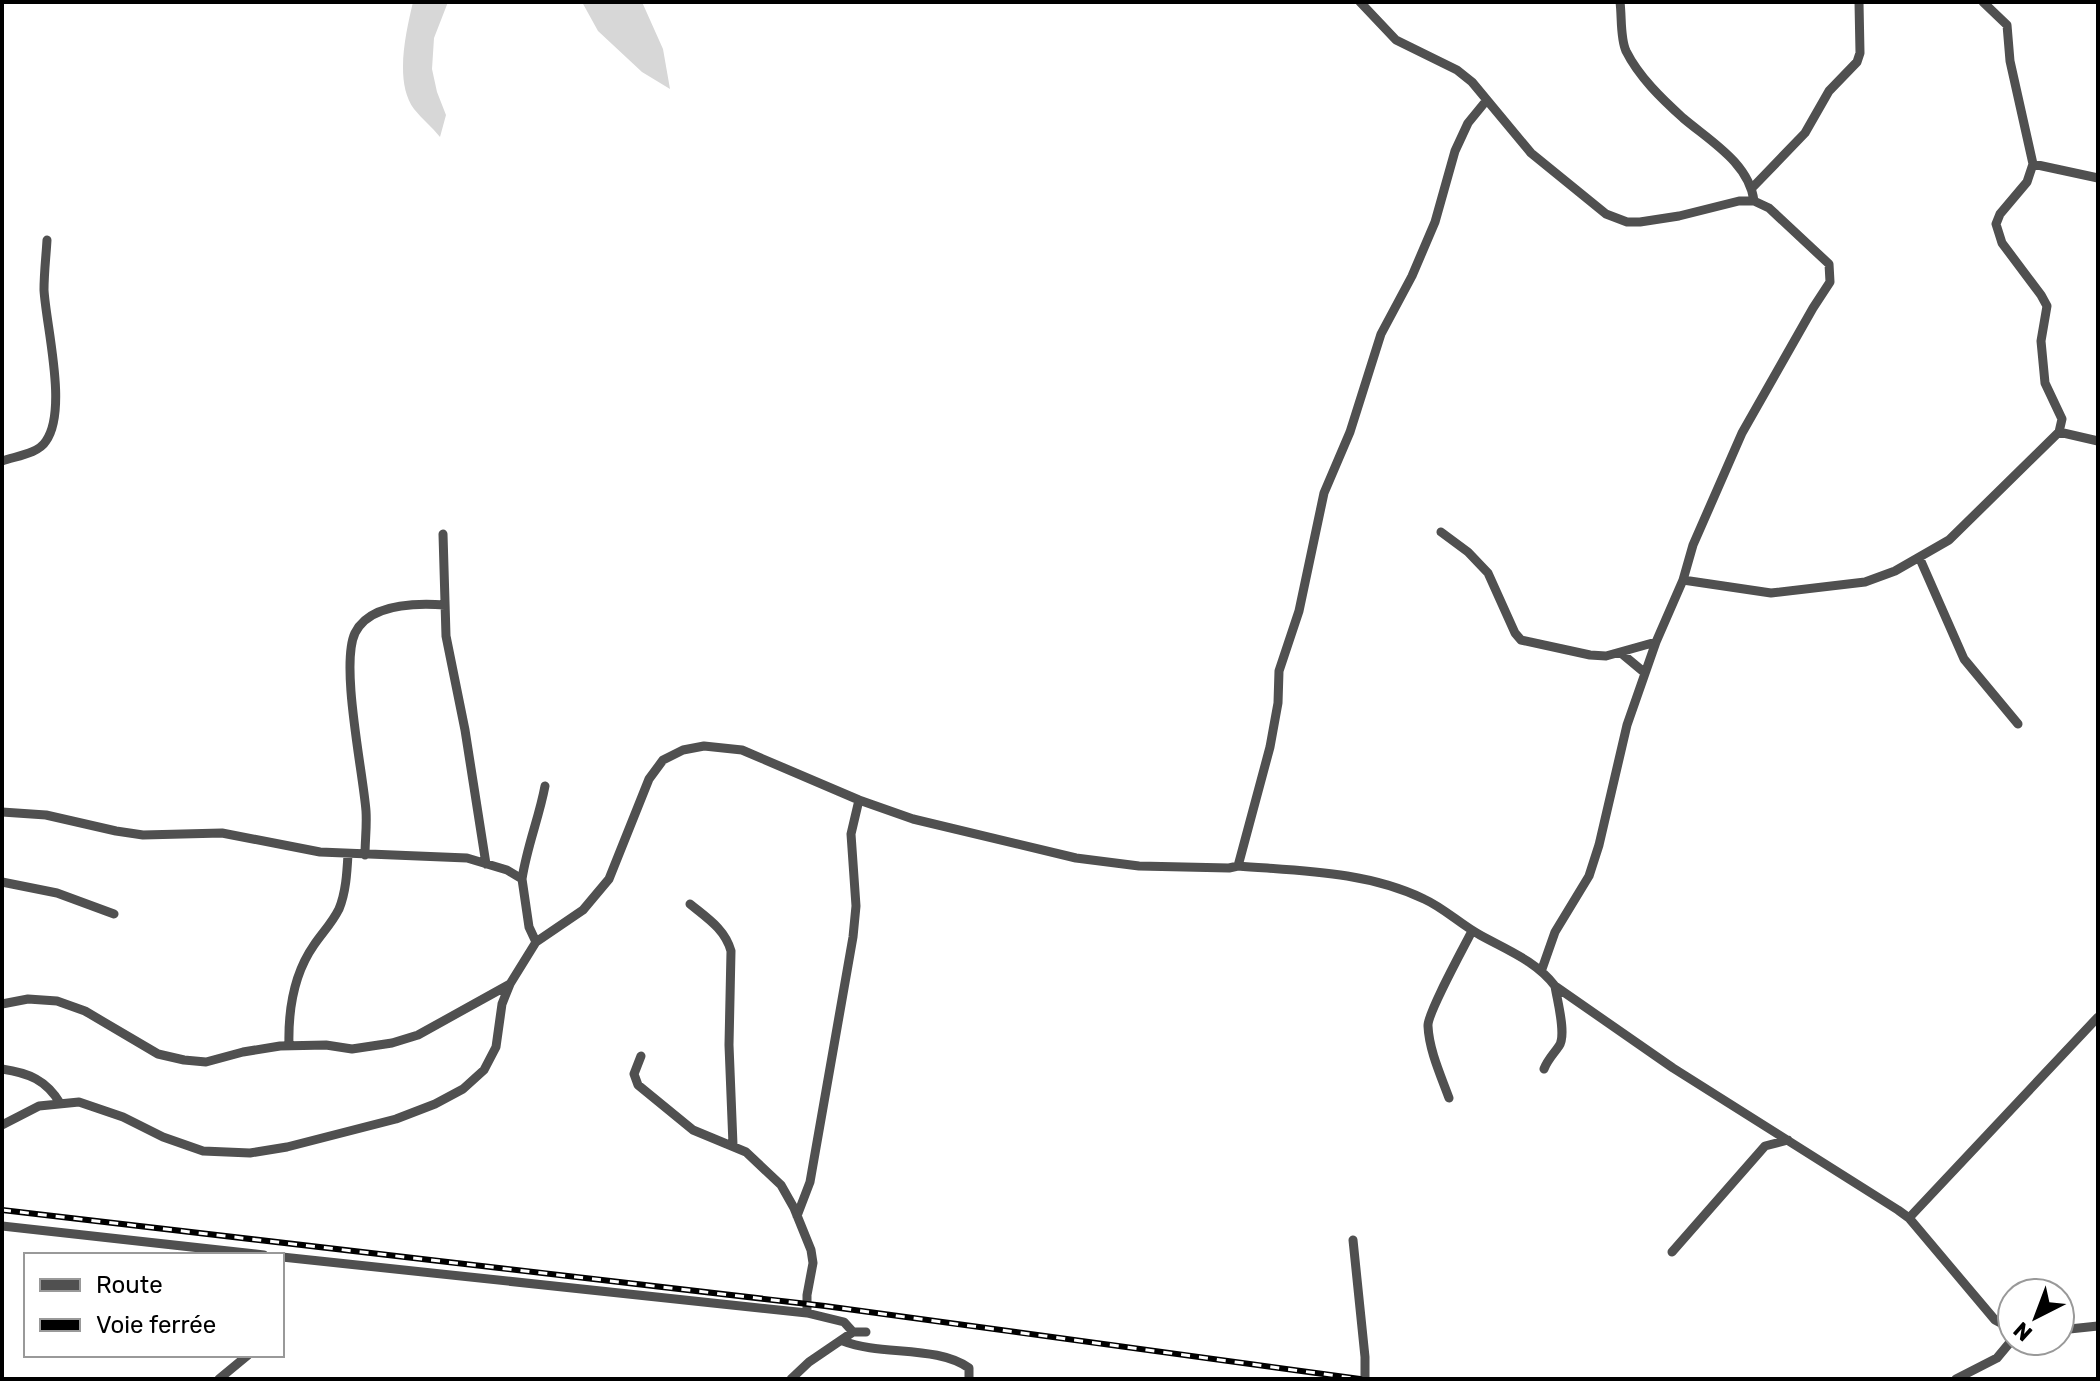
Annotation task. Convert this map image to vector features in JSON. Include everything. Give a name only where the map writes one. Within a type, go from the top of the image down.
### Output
[{"type":"street","points":[[1360,2],[1396,40],[1457,70],[1472,82],[1531,153],[1617,219],[1627,222],[1657,220],[1739,201],[1754,201],[1769,208],[1829,264],[1830,282],[1742,433],[1693,545],[1683,580],[1656,642],[1627,725],[1589,876],[1555,932],[1542,969]]},
{"type":"street","points":[[1620,2],[1624,48],[1639,72],[1744,174],[1752,188],[1754,201]]},
{"type":"street","points":[[1752,188],[1805,133],[1829,91],[1857,62],[1860,53],[1859,2]]},
{"type":"street","points":[[1683,580],[1771,593],[1865,582],[1920,559],[1949,540],[2059,432],[2062,419],[2045,383],[2041,341],[2047,306],[2002,243],[1996,224],[2000,214],[2027,182],[2033,164],[2010,61],[2007,25],[1998,13],[1983,2]]},
{"type":"street","points":[[1238,866],[1267,760],[1278,703],[1279,671],[1299,611],[1324,493],[1350,432],[1381,334],[1412,276],[1435,222],[1455,151],[1468,123],[1486,101]]},
{"type":"street","points":[[2033,164],[2098,178]]},
{"type":"street","points":[[2,461],[40,448],[50,433],[55,392],[44,290],[47,240]]},
{"type":"street","points":[[2059,432],[2098,441]]},
{"type":"street","points":[[1441,532],[1468,552],[1488,573],[1521,640],[1590,655],[1621,653],[1656,642]]},
{"type":"street","points":[[443,534],[446,636],[465,730],[486,864]]},
{"type":"street","points":[[1920,559],[1964,659],[2018,724]]},
{"type":"street","points":[[365,855],[366,814],[351,692],[350,651],[356,631],[366,621],[394,606],[412,603],[445,605]]},
{"type":"street","points":[[1621,653],[1645,673]]},
{"type":"street","points":[[2,1125],[39,1106],[79,1102],[203,1151],[250,1153],[287,1147],[396,1119],[463,1089],[484,1070],[496,1047],[502,1004],[510,984],[536,942],[571,919],[597,896],[617,863],[649,779],[663,760],[683,750],[704,746],[742,750],[859,800],[913,819],[1076,858],[1139,866],[1238,866],[1349,875],[1427,900],[1472,931],[1542,969],[1555,986],[1673,1068],[1909,1218],[1996,1321]]},
{"type":"street","points":[[536,942],[529,927],[522,879],[527,844],[540,813],[545,786]]},
{"type":"street","points":[[797,1216],[810,1182],[853,937],[856,906],[851,834],[859,800]]},
{"type":"street","points":[[2,812],[46,815],[143,835],[222,833],[320,852],[467,858],[507,870],[522,879]]},
{"type":"street","points":[[289,1046],[288,1011],[295,986],[314,946],[330,926],[340,905],[348,854]]},
{"type":"street","points":[[2,882],[57,893],[114,914]]},
{"type":"street","points":[[690,904],[718,927],[728,939],[731,951],[729,1045],[733,1145]]},
{"type":"street","points":[[1449,1098],[1428,1025],[1431,1010],[1472,931]]},
{"type":"street","points":[[2,1004],[28,999],[57,1001],[85,1011],[158,1054],[206,1062],[243,1052],[289,1046],[326,1045],[352,1049],[392,1043],[418,1035],[510,984]]},
{"type":"street","points":[[1544,1069],[1563,1034],[1555,986]]},
{"type":"street","points":[[1909,1218],[2098,1017]]},
{"type":"street","points":[[641,1056],[634,1074],[638,1085],[693,1130],[712,1140],[733,1145],[763,1166],[781,1185],[811,1250],[813,1263],[807,1313]]},
{"type":"street","points":[[2,1069],[38,1078],[50,1087],[60,1103]]},
{"type":"street","points":[[1761,1122],[1765,1146]]},
{"type":"street","points":[[1672,1252],[1765,1146],[1788,1140]]},
{"type":"street","points":[[2,1226],[190,1251],[227,1253]]},
{"type":"street","points":[[1353,1240],[1365,1379]]},
{"type":"street","points":[[284,1257],[807,1313],[844,1322],[853,1332]]},
{"type":"street","points":[[2076,1328],[2098,1326]]},
{"type":"street","points":[[791,1379],[809,1362],[853,1332],[866,1332]]},
{"type":"street","points":[[843,1341],[867,1349],[952,1359],[969,1368],[969,1379]]},
{"type":"street","points":[[219,1379],[246,1357]]},
{"type":"street","points":[[1956,1379],[1998,1357]]},
{"type":"shaded area","points":[[413,2],[448,2],[434,38],[432,69],[446,115],[440,137],[414,109],[404,85],[403,57]]},
{"type":"shaded area","points":[[582,2],[642,2],[663,49],[670,89],[642,72],[598,31]]},
{"type":"railway","points":[[2,1210],[825,1306],[1360,1379]]}]
